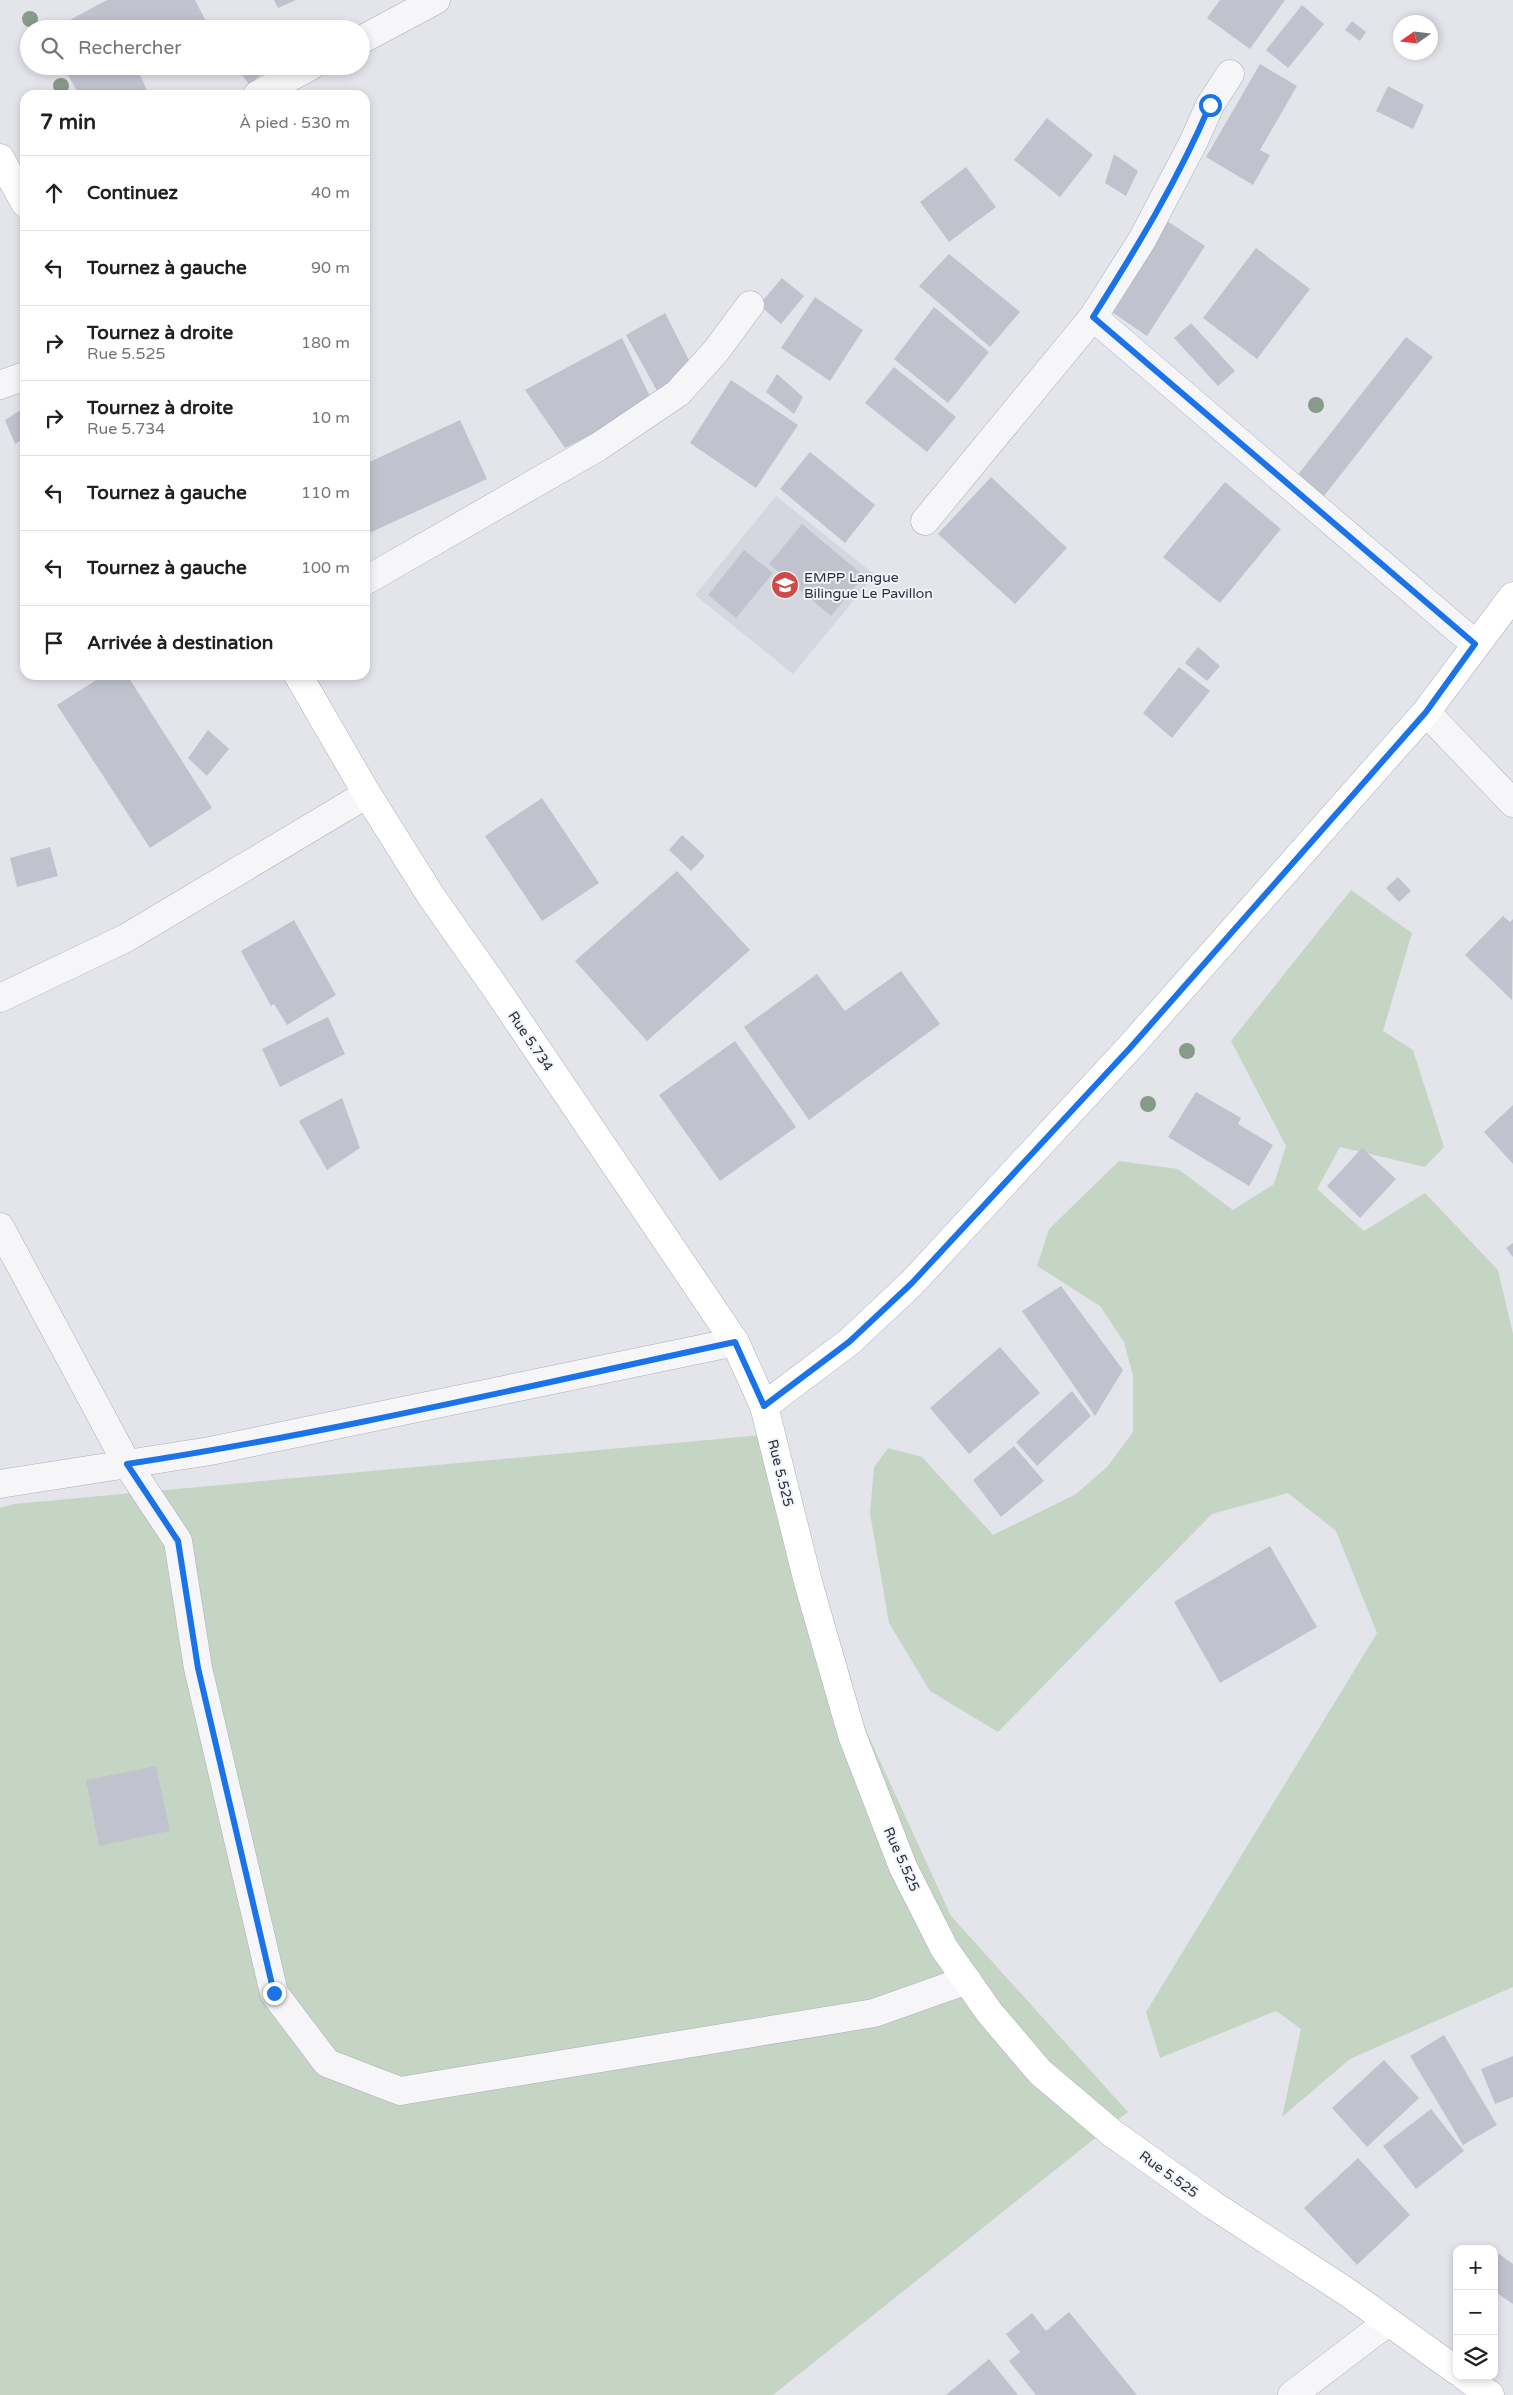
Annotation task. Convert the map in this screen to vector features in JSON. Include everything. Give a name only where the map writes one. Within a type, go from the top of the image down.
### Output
[{"type":"street","points":[[370,35],[436,0]]},
{"type":"street","points":[[925,521],[1093,317],[1142,240],[1194,141],[1210,105],[1230,74]]},
{"type":"street","points":[[266,90],[294,75]]},
{"type":"street","points":[[0,158],[20,194]]},
{"type":"street","points":[[370,578],[598,447],[678,393],[716,351],[750,305]]},
{"type":"street","points":[[1093,317],[1475,644]]},
{"type":"street","points":[[0,384],[20,378]]},
{"type":"street","points":[[764,1406],[849,1342],[912,1283],[1130,1048],[1426,712],[1475,644],[1513,596]]},
{"type":"street","name":"Rue 5.734","points":[[301,680],[431,896],[497,990],[735,1342],[764,1406]]},
{"type":"street","points":[[1426,712],[1513,803]]},
{"type":"street","points":[[0,998],[126,938],[368,794]]},
{"type":"street","points":[[0,1227],[127,1464],[178,1541],[198,1668],[274,1993],[327,2063],[400,2091],[874,2013],[967,1980]]},
{"type":"street","points":[[0,1484],[210,1451],[393,1415],[735,1342]]},
{"type":"street","name":"Rue 5.525","points":[[764,1406],[808,1582],[852,1736],[903,1867],[944,1948],[989,2012],[1040,2072],[1112,2133],[1213,2205],[1347,2292],[1453,2368]]},
{"type":"street","points":[[1292,2395],[1388,2322]]},
{"type":"street","points":[[1469,2380],[1490,2395]]},
{"type":"shaded area","name":"EMPP Langue Bilingue Le Pavillon","points":[[776,496],[875,575],[793,674],[695,595]]},
{"type":"green space","points":[[1351,890],[1412,933],[1383,1031],[1413,1050],[1444,1147],[1425,1167],[1340,1147],[1317,1189],[1364,1231],[1425,1193],[1498,1270],[1513,1334],[1513,1987],[1350,2059],[1282,2117],[1301,2029],[1276,2011],[1160,2058],[1146,2012],[1377,1633],[1336,1531],[1288,1493],[1212,1514],[998,1732],[930,1691],[889,1623],[870,1513],[874,1467],[888,1448],[922,1457],[993,1535],[1076,1494],[1107,1467],[1133,1432],[1133,1376],[1124,1342],[1100,1306],[1037,1266],[1049,1229],[1119,1161],[1178,1169],[1233,1210],[1274,1184],[1286,1146],[1231,1041]]},
{"type":"green space","points":[[784,1433],[836,1665],[951,1916],[1128,2112],[773,2395],[0,2395],[0,1508],[14,1504]]},
{"type":"building","points":[[107,0],[195,0],[205,20],[70,20]]},
{"type":"building","points":[[274,0],[296,0],[278,8]]},
{"type":"building","points":[[1220,0],[1285,0],[1250,49],[1207,18]]},
{"type":"building","points":[[1302,5],[1324,24],[1288,68],[1266,50]]},
{"type":"building","points":[[1352,21],[1366,32],[1360,41],[1345,30]]},
{"type":"building","points":[[1260,64],[1297,86],[1260,150],[1270,155],[1253,185],[1206,157]]},
{"type":"building","points":[[68,75],[140,75],[147,90],[76,90]]},
{"type":"building","points":[[242,75],[260,75],[249,84]]},
{"type":"building","points":[[1388,86],[1424,105],[1413,129],[1376,111]]},
{"type":"building","points":[[1047,118],[1093,155],[1060,197],[1014,160]]},
{"type":"building","points":[[1114,154],[1138,171],[1126,196],[1105,183]]},
{"type":"building","points":[[966,167],[996,207],[949,242],[920,202]]},
{"type":"building","points":[[1167,221],[1205,246],[1147,336],[1109,310]]},
{"type":"building","points":[[1256,248],[1310,289],[1257,359],[1203,318]]},
{"type":"building","points":[[949,254],[1020,312],[990,347],[919,286]]},
{"type":"building","points":[[782,278],[804,296],[781,324],[759,305]]},
{"type":"building","points":[[815,297],[863,330],[830,381],[781,348]]},
{"type":"building","points":[[934,307],[989,352],[948,403],[894,359]]},
{"type":"building","points":[[665,313],[692,366],[660,396],[626,335]]},
{"type":"building","points":[[1191,323],[1235,371],[1218,386],[1174,338]]},
{"type":"building","points":[[1406,337],[1433,357],[1324,496],[1297,476]]},
{"type":"building","points":[[622,338],[653,403],[565,448],[525,390]]},
{"type":"building","points":[[894,367],[956,417],[927,452],[865,403]]},
{"type":"building","points":[[777,374],[803,397],[794,414],[766,392]]},
{"type":"building","points":[[731,380],[798,425],[756,488],[690,443]]},
{"type":"building","points":[[20,410],[20,441],[15,444],[5,420]]},
{"type":"building","points":[[460,420],[487,479],[370,533],[370,462]]},
{"type":"building","points":[[810,452],[875,505],[845,543],[780,489]]},
{"type":"building","points":[[991,477],[1067,548],[1015,604],[938,534]]},
{"type":"building","points":[[1225,482],[1281,529],[1220,603],[1163,557]]},
{"type":"building","points":[[802,524],[864,576],[831,616],[769,564]]},
{"type":"building","points":[[744,550],[773,573],[736,618],[708,595]]},
{"type":"building","points":[[1198,647],[1220,666],[1207,681],[1185,663]]},
{"type":"building","points":[[1179,667],[1210,691],[1172,738],[1143,713]]},
{"type":"building","points":[[96,680],[130,680],[212,808],[150,848],[57,705]]},
{"type":"building","points":[[208,730],[229,749],[207,776],[188,758]]},
{"type":"building","points":[[542,798],[599,883],[542,921],[485,836]]},
{"type":"building","points":[[682,835],[705,856],[691,871],[669,850]]},
{"type":"building","points":[[50,847],[58,876],[17,887],[10,858]]},
{"type":"building","points":[[677,871],[750,950],[647,1041],[575,961]]},
{"type":"building","points":[[1398,877],[1411,891],[1399,902],[1386,888]]},
{"type":"building","points":[[1503,916],[1510,922],[1513,919],[1512,1000],[1465,955]]},
{"type":"building","points":[[294,920],[336,995],[287,1025],[274,1004],[271,1006],[241,951]]},
{"type":"building","points":[[901,971],[940,1024],[809,1120],[744,1027],[817,974],[845,1011]]},
{"type":"building","points":[[328,1017],[345,1054],[280,1087],[262,1049]]},
{"type":"building","points":[[735,1041],[796,1127],[720,1181],[659,1095]]},
{"type":"building","points":[[1196,1092],[1241,1118],[1238,1124],[1273,1145],[1249,1186],[1168,1137]]},
{"type":"building","points":[[342,1098],[360,1148],[327,1170],[299,1121]]},
{"type":"building","points":[[1513,1105],[1513,1164],[1484,1132]]},
{"type":"building","points":[[1362,1148],[1396,1179],[1360,1218],[1327,1186]]},
{"type":"building","points":[[1513,1243],[1513,1257],[1506,1248]]},
{"type":"building","points":[[1061,1286],[1123,1370],[1095,1416],[1022,1311]]},
{"type":"building","points":[[1000,1347],[1040,1393],[969,1454],[930,1408]]},
{"type":"building","points":[[1072,1391],[1091,1416],[1037,1466],[1016,1442]]},
{"type":"building","points":[[1014,1446],[1044,1481],[1001,1517],[973,1480]]},
{"type":"building","points":[[1270,1546],[1317,1627],[1220,1683],[1174,1602]]},
{"type":"building","points":[[156,1766],[170,1831],[99,1846],[86,1780]]},
{"type":"building","points":[[1444,2035],[1497,2125],[1463,2145],[1410,2056]]},
{"type":"building","points":[[1513,2056],[1513,2097],[1495,2104],[1481,2069]]},
{"type":"building","points":[[1384,2060],[1419,2098],[1367,2147],[1332,2108]]},
{"type":"building","points":[[1431,2109],[1464,2151],[1416,2189],[1383,2146]]},
{"type":"building","points":[[1358,2158],[1410,2215],[1357,2265],[1304,2208]]},
{"type":"building","points":[[1498,2253],[1513,2264],[1513,2304],[1498,2294]]},
{"type":"building","points":[[1069,2312],[1137,2395],[1036,2395],[1009,2361],[1020,2352],[1006,2334],[1032,2313],[1046,2331]]},
{"type":"building","points":[[989,2359],[1018,2395],[946,2395]]},
{"type":"place","name":"EMPP Langue Bilingue Le Pavillon","points":[[785,585]]},
{"type":"route","points":[[274,1993],[198,1668],[178,1541],[127,1464],[210,1451],[402,1413],[735,1342],[764,1406],[849,1342],[912,1283],[1130,1048],[1426,712],[1475,644],[1341,532],[1229,432],[1093,317],[1142,240],[1194,141],[1210,105]]}]
